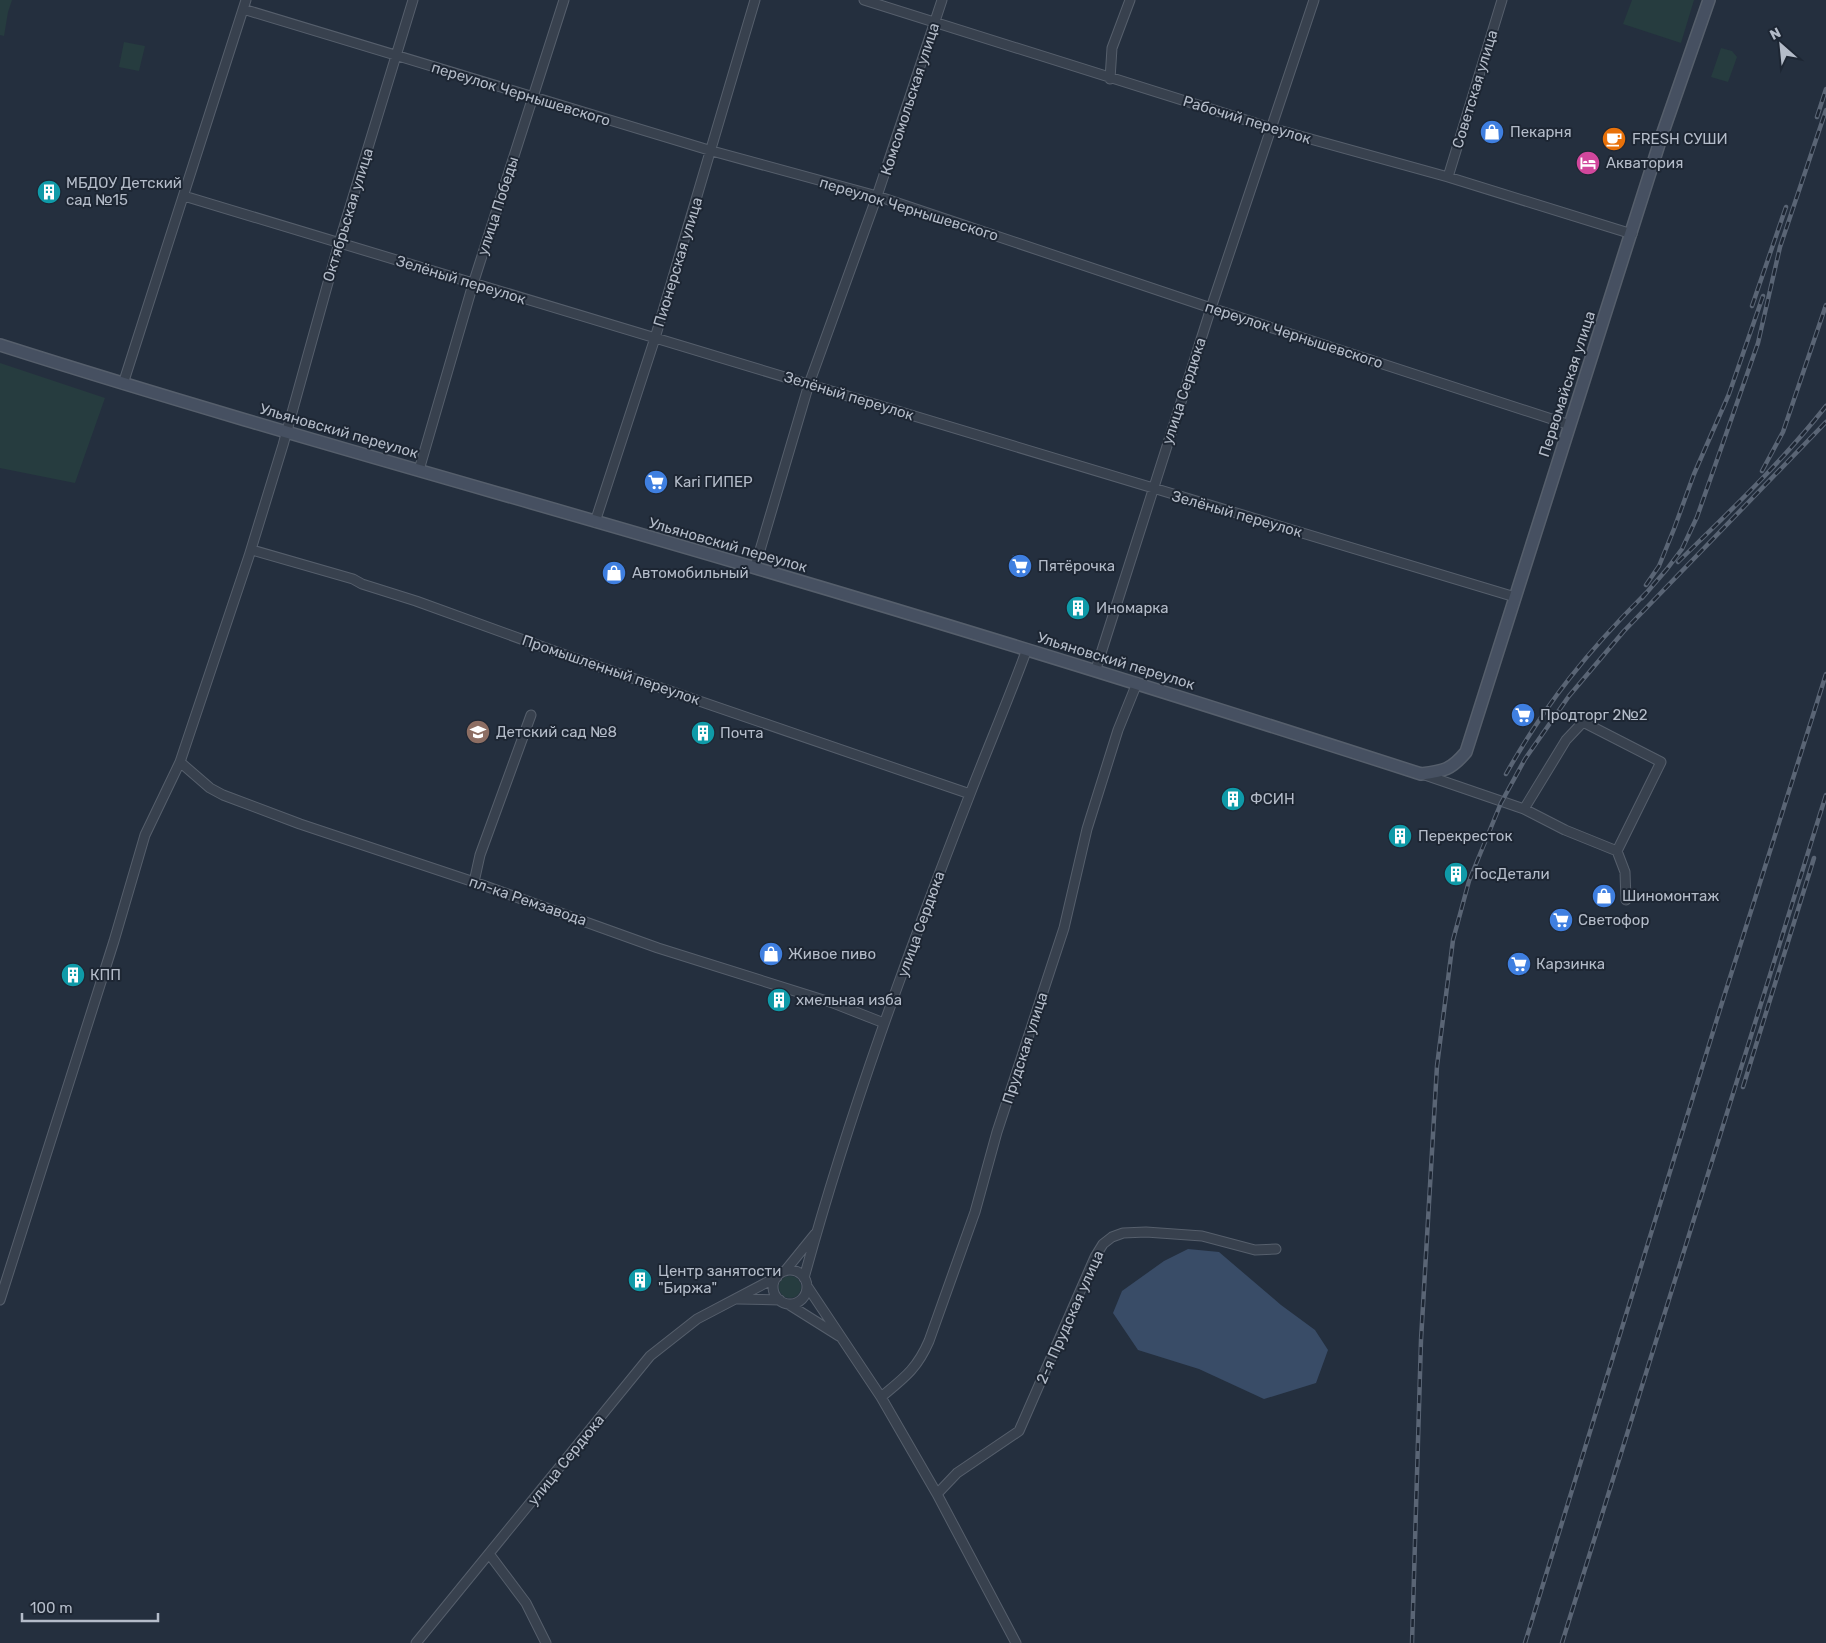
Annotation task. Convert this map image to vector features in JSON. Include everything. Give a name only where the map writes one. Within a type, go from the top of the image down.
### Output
[{"type":"main road","name":"Первомайская улица","points":[[1446,770],[1457,764],[1466,752],[1662,135],[1709,0]]},
{"type":"main road","name":"Ульяновский переулок","points":[[0,345],[123,384],[755,567],[1096,669],[1422,774],[1446,770]]},
{"type":"street","name":"Октябрьская улица","points":[[0,1300],[112,951],[145,835],[180,762],[252,550],[339,243],[414,0]]},
{"type":"street","name":"улица Победы","points":[[419,470],[473,284],[564,0]]},
{"type":"street","name":"Пионерская улица","points":[[596,522],[712,151],[755,0]]},
{"type":"street","name":"Рабочий переулок","points":[[864,0],[1110,79],[1271,128],[1448,177],[1632,234]]},
{"type":"street","name":"Комсомольская улица","points":[[755,567],[809,384],[878,196],[942,0]]},
{"type":"street","points":[[1110,79],[1112,48],[1130,0]]},
{"type":"street","name":"улица Сердюка","points":[[1096,669],[1152,489],[1314,0]]},
{"type":"street","name":"Советская улица","points":[[1448,177],[1502,0]]},
{"type":"street","name":"переулок Чернышевского","points":[[244,4],[396,56],[532,98],[712,151],[878,196],[1211,308],[1570,425]]},
{"type":"street","points":[[123,384],[244,4]]},
{"type":"street","name":"Зелёный переулок","points":[[184,196],[1515,597]]},
{"type":"street","name":"Промышленный переулок","points":[[252,550],[353,579],[362,584],[416,601],[568,656],[970,794]]},
{"type":"street","name":"улица Сердюка","points":[[806,1282],[817,1231],[884,1023],[1027,649]]},
{"type":"street","name":"Прудская улица","points":[[881,1397],[915,1368],[920,1361],[975,1212],[997,1132],[1064,928],[1087,829],[1118,730],[1136,683]]},
{"type":"street","points":[[474,882],[480,855],[531,715]]},
{"type":"street","points":[[1524,809],[1566,740],[1583,722],[1661,762],[1617,851]]},
{"type":"street","name":"пл-ка Ремзавода","points":[[180,762],[210,788],[223,795],[359,845],[474,882],[658,948],[834,1003],[884,1023]]},
{"type":"street","points":[[1422,774],[1524,809],[1565,830],[1617,851],[1625,872],[1626,900]]},
{"type":"street","points":[[817,1231],[785,1271],[777,1277],[774,1287],[784,1302],[843,1339]]},
{"type":"street","name":"2-я Прудская улица","points":[[937,1494],[958,1473],[1019,1431],[1102,1244],[1112,1237],[1124,1233],[1146,1232],[1202,1236],[1255,1250],[1276,1249]]},
{"type":"street","points":[[785,1271],[796,1271],[806,1282],[881,1397],[937,1494],[1016,1643]]},
{"type":"street","name":"улица Сердюка","points":[[416,1643],[490,1555],[650,1356],[698,1319],[777,1277]]},
{"type":"street","points":[[735,1299],[784,1302],[802,1300],[806,1282]]},
{"type":"street","points":[[490,1555],[526,1603],[546,1643]]},
{"type":"green space","points":[[0,0],[12,0],[4,36],[0,35]]},
{"type":"green space","points":[[1632,0],[1694,0],[1681,43],[1623,24]]},
{"type":"green space","points":[[124,42],[145,46],[139,71],[119,67]]},
{"type":"green space","points":[[1721,48],[1732,51],[1737,57],[1728,82],[1711,77]]},
{"type":"green space","points":[[0,363],[105,398],[75,483],[0,468]]},
{"type":"green space","points":[[790,1276],[800,1283],[801,1287],[794,1297],[790,1298],[780,1291],[779,1287],[786,1277]]},
{"type":"water","points":[[1188,1249],[1219,1252],[1281,1305],[1315,1330],[1328,1350],[1316,1383],[1264,1399],[1199,1369],[1138,1350],[1113,1313],[1122,1291],[1164,1261]]},
{"type":"railway","points":[[1817,117],[1826,89]]},
{"type":"railway","points":[[1642,598],[1682,549],[1697,517],[1758,343],[1780,247],[1826,110]]},
{"type":"railway","points":[[1752,306],[1786,207]]},
{"type":"railway","points":[[1646,585],[1659,566],[1694,474],[1729,394],[1763,296]]},
{"type":"railway","points":[[1762,471],[1783,432],[1826,305]]},
{"type":"railway","points":[[1678,562],[1773,467],[1826,406]]},
{"type":"railway","points":[[1412,1643],[1421,1340],[1437,1066],[1453,940],[1469,881],[1501,803],[1525,759],[1569,696],[1624,631],[1826,422]]},
{"type":"railway","points":[[1506,774],[1521,748],[1569,679],[1605,636],[1646,593]]},
{"type":"railway","points":[[1525,1643],[1721,1006],[1826,674]]},
{"type":"railway","points":[[1562,1643],[1826,795]]},
{"type":"railway","points":[[1743,1087],[1814,858]]},
{"type":"place","name":"Пекарня","points":[[1492,132]]},
{"type":"place","name":"FRESH СУШИ","points":[[1614,139]]},
{"type":"place","name":"Акватория","points":[[1588,163]]},
{"type":"place","name":"МБДОУ Детский сад №15","points":[[49,192]]},
{"type":"place","name":"Kari ГИПЕР","points":[[656,482]]},
{"type":"place","name":"Пятёрочка","points":[[1020,566]]},
{"type":"place","name":"Автомобильный","points":[[614,573]]},
{"type":"place","name":"Иномарка","points":[[1078,608]]},
{"type":"place","name":"Продторг 2№2","points":[[1523,715]]},
{"type":"place","name":"Детский сад №8","points":[[478,732]]},
{"type":"place","name":"Почта","points":[[703,733]]},
{"type":"place","name":"ФСИН","points":[[1233,799]]},
{"type":"place","name":"Перекресток","points":[[1400,836]]},
{"type":"place","name":"ГосДетали","points":[[1456,874]]},
{"type":"place","name":"Шиномонтаж","points":[[1604,896]]},
{"type":"place","name":"Светофор","points":[[1561,920]]},
{"type":"place","name":"Живое пиво","points":[[771,954]]},
{"type":"place","name":"Карзинка","points":[[1519,964]]},
{"type":"place","name":"КПП","points":[[73,975]]},
{"type":"place","name":"хмельная изба","points":[[779,1000]]},
{"type":"place","name":"Центр занятости \"Биржа\"","points":[[640,1280]]}]
